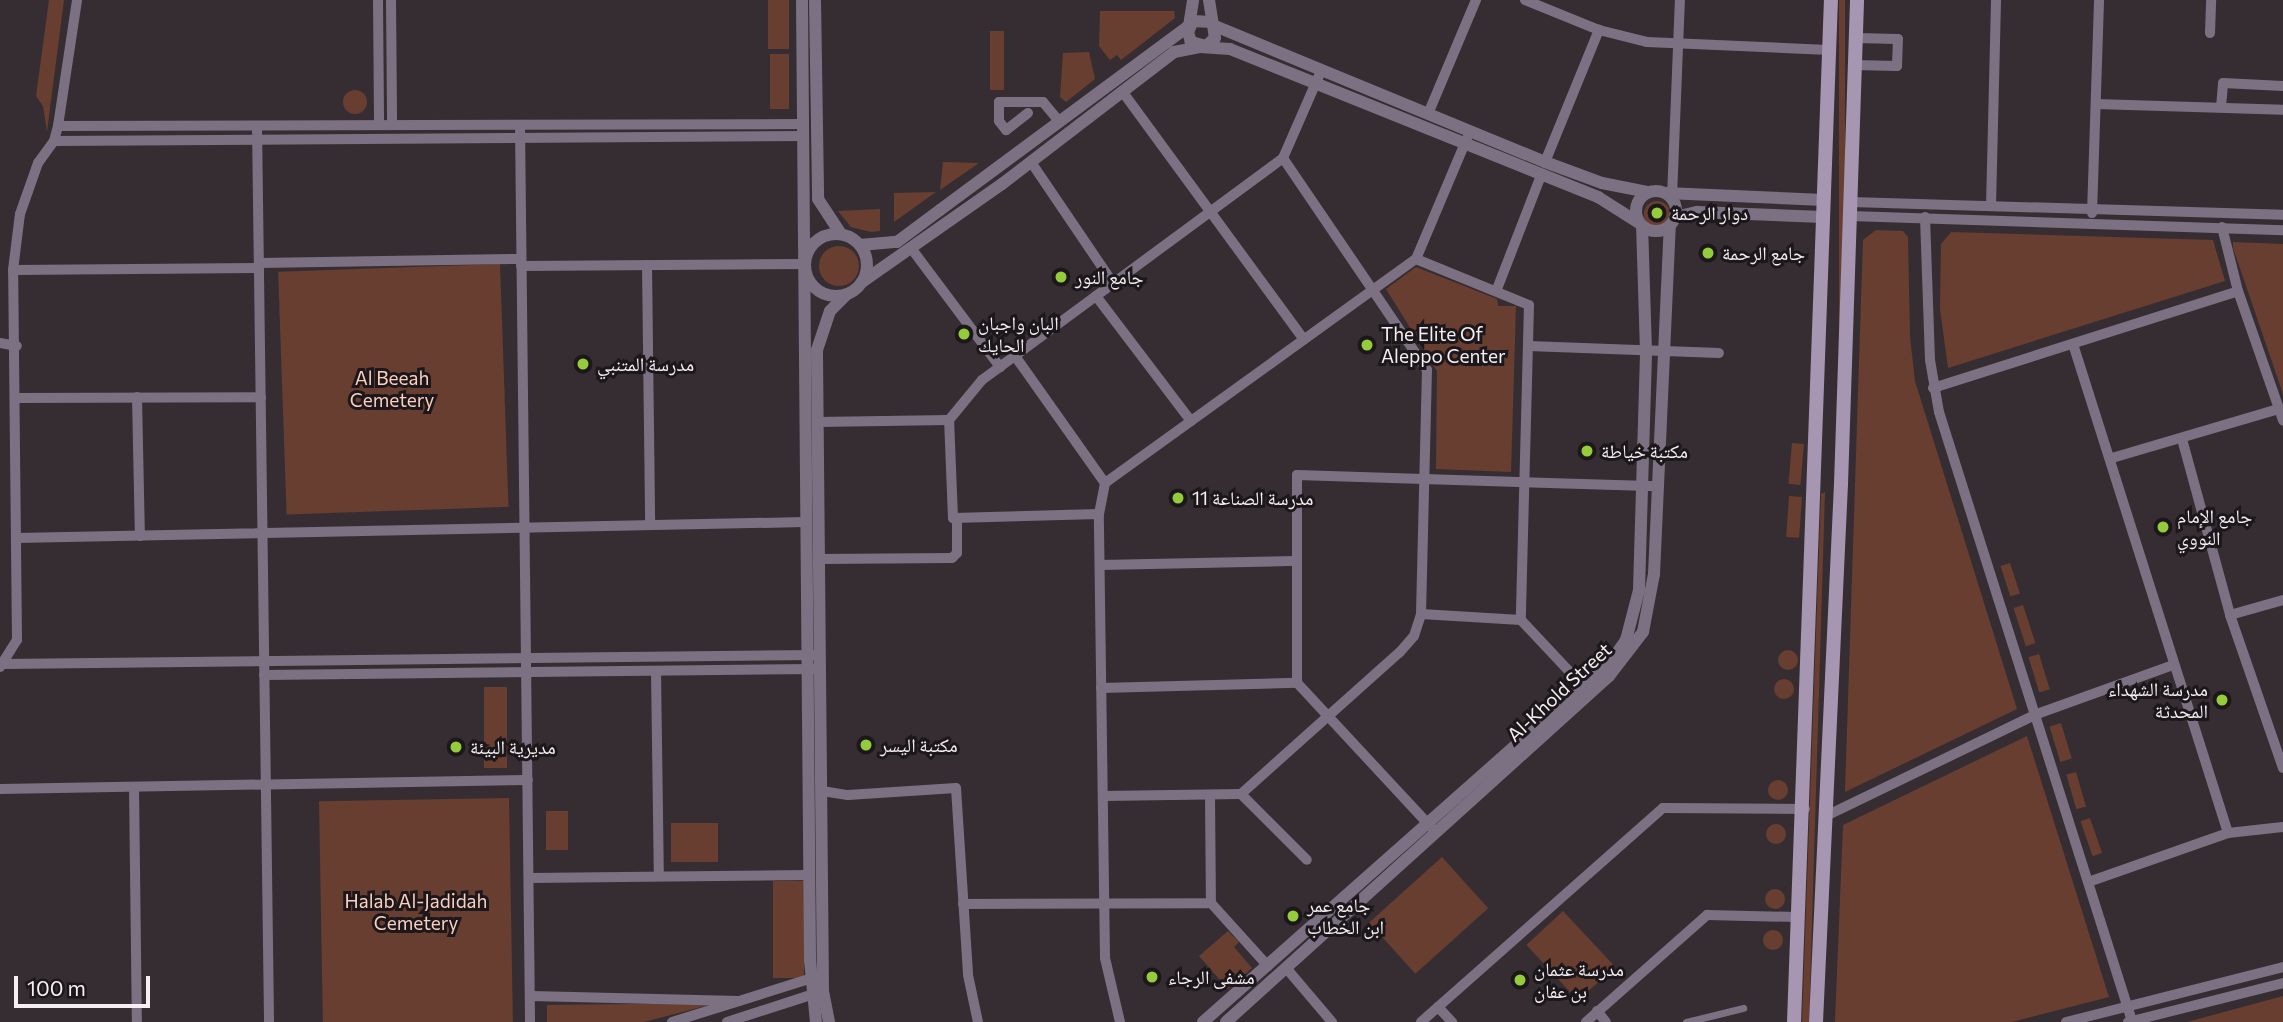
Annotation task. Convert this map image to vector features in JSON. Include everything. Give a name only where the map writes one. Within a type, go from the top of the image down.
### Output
[{"type":"main road","points":[[1794,1022],[1805,809],[1831,0]]},
{"type":"main road","points":[[1816,1022],[1828,815],[1857,0]]},
{"type":"main road","points":[[1815,483],[1841,484]]},
{"type":"main road","points":[[1798,936],[1819,939]]},
{"type":"street","points":[[1,666],[17,640],[17,346],[13,270],[20,214],[37,163],[54,141],[58,127],[77,0]]},
{"type":"street","points":[[378,0],[379,125]]},
{"type":"street","points":[[391,0],[393,125]]},
{"type":"street","points":[[802,0],[809,875],[817,993],[816,1022]]},
{"type":"street","points":[[815,0],[818,199],[841,234],[860,245],[897,242],[1200,19],[1321,71],[1602,183],[1670,194],[1824,200]]},
{"type":"street","points":[[1193,0],[1189,26],[1191,42],[1200,47]]},
{"type":"street","points":[[1200,47],[1215,38],[1209,0]]},
{"type":"street","points":[[1428,114],[1476,0]]},
{"type":"street","points":[[1525,0],[1599,30],[1678,46],[1829,50]]},
{"type":"street","points":[[1673,222],[1670,194],[1680,0]]},
{"type":"street","points":[[1991,206],[1996,0]]},
{"type":"street","points":[[2092,223],[2099,0]]},
{"type":"street","points":[[2210,33],[2211,0]]},
{"type":"street","points":[[1545,162],[1599,30]]},
{"type":"street","points":[[1854,65],[1898,66],[1898,39],[1856,38]]},
{"type":"street","points":[[816,977],[822,792],[817,350],[830,311],[862,282],[1031,162],[1174,52],[1200,47],[1230,49],[1541,178],[1598,197],[1656,231],[1697,212],[1823,217]]},
{"type":"street","points":[[1099,514],[953,519],[949,420],[982,380],[1283,158],[1321,71]]},
{"type":"street","points":[[2221,107],[2223,83],[2283,86]]},
{"type":"street","points":[[1122,91],[1304,340]]},
{"type":"street","points":[[1028,113],[1006,130],[999,121],[999,102],[1043,102],[1059,122]]},
{"type":"street","points":[[2096,104],[2283,110]]},
{"type":"street","points":[[58,127],[520,125],[804,130]]},
{"type":"street","points":[[520,125],[530,1022]]},
{"type":"street","points":[[257,126],[269,1022]]},
{"type":"street","points":[[54,141],[520,138],[804,130]]},
{"type":"street","points":[[1120,1022],[1105,958],[1099,514],[1105,483],[1416,259],[1470,131]]},
{"type":"street","points":[[1034,141],[1043,152]]},
{"type":"street","points":[[1103,796],[1241,794],[1401,652],[1414,636],[1421,614],[1427,479],[1427,370],[1283,158]]},
{"type":"street","points":[[1031,162],[1113,283]]},
{"type":"street","points":[[1497,289],[1541,178]]},
{"type":"street","points":[[1203,1022],[1583,686],[1619,651],[1633,625],[1639,590],[1646,351],[1641,224],[1636,205],[1648,192]]},
{"type":"street","points":[[1850,209],[1991,206],[2283,215]]},
{"type":"street","points":[[1850,209],[1925,217],[2283,230]]},
{"type":"street","points":[[1925,217],[1933,388],[2037,713],[2130,1021],[2283,983]]},
{"type":"street","name":"Al-Khold Street","points":[[1226,1022],[1609,676],[1638,640],[1652,594],[1662,351],[1673,222]]},
{"type":"street","points":[[2222,228],[2238,291],[2283,420]]},
{"type":"street","points":[[841,234],[820,238],[806,254],[804,264],[817,290],[846,295]]},
{"type":"street","points":[[860,245],[867,263],[862,282]]},
{"type":"street","points":[[911,248],[1000,367]]},
{"type":"street","points":[[1416,259],[1497,289],[1529,305],[1521,620]]},
{"type":"street","points":[[13,270],[521,262],[647,265],[804,264]]},
{"type":"street","points":[[647,265],[650,525]]},
{"type":"street","points":[[1933,388],[2238,291]]},
{"type":"street","points":[[1096,296],[1191,421]]},
{"type":"street","points":[[0,343],[17,346]]},
{"type":"street","points":[[2073,344],[2112,458],[2173,665],[2228,833]]},
{"type":"street","points":[[1528,346],[1719,353]]},
{"type":"street","points":[[1015,356],[1105,483]]},
{"type":"street","points":[[137,397],[140,536]]},
{"type":"street","points":[[15,398],[261,397]]},
{"type":"street","points":[[2112,458],[2279,409]]},
{"type":"street","points":[[818,422],[949,420]]},
{"type":"street","points":[[2182,439],[2230,615],[2283,768]]},
{"type":"street","points":[[1436,833],[1297,683],[1297,475],[1657,486]]},
{"type":"street","points":[[806,572],[819,566],[952,558],[957,553],[957,518]]},
{"type":"street","points":[[16,538],[805,522]]},
{"type":"street","points":[[1100,565],[1297,561]]},
{"type":"street","points":[[2230,615],[2283,600]]},
{"type":"street","points":[[1421,614],[1521,620],[1583,686]]},
{"type":"street","points":[[1,666],[807,655],[820,662]]},
{"type":"street","points":[[264,675],[807,669],[820,662]]},
{"type":"street","points":[[1828,815],[2037,713],[2173,665]]},
{"type":"street","points":[[656,671],[659,876]]},
{"type":"street","points":[[1101,688],[1297,683]]},
{"type":"street","points":[[0,789],[528,780]]},
{"type":"street","points":[[134,787],[137,1022]]},
{"type":"street","points":[[822,792],[848,795],[956,788],[968,975],[978,1022]]},
{"type":"street","points":[[1210,794],[1211,903],[1268,966]]},
{"type":"street","points":[[1241,794],[1307,860]]},
{"type":"street","points":[[1421,1022],[1663,808],[1805,809]]},
{"type":"street","points":[[2088,882],[2228,833],[2283,827]]},
{"type":"street","points":[[529,878],[809,875]]},
{"type":"street","points":[[963,904],[1211,903]]},
{"type":"street","points":[[1586,1022],[1707,915],[1798,917]]},
{"type":"street","points":[[2066,1022],[2283,967]]},
{"type":"street","points":[[1287,969],[1332,1022]]},
{"type":"street","points":[[672,1022],[816,977]]},
{"type":"street","points":[[727,1022],[817,993]]},
{"type":"street","points":[[817,993],[830,1022]]},
{"type":"street","points":[[530,996],[739,1001]]},
{"type":"street","points":[[1438,1007],[1452,1022]]},
{"type":"street","points":[[1686,1022],[1743,1008]]},
{"type":"street","points":[[1597,1011],[1606,1022]]},
{"type":"green space","points":[[49,0],[64,0],[47,132],[43,106],[36,96]]},
{"type":"green space","points":[[768,0],[789,0],[789,49],[768,49]]},
{"type":"green space","points":[[1839,0],[1845,0],[1845,473],[1839,473]]},
{"type":"green space","points":[[1100,11],[1174,11],[1175,18],[1121,60],[1117,55],[1110,60],[1099,46]]},
{"type":"green space","points":[[990,31],[1004,31],[1004,90],[990,90]]},
{"type":"green space","points":[[1089,52],[1095,79],[1066,102],[1060,97],[1063,53]]},
{"type":"green space","points":[[770,54],[789,54],[789,109],[770,109]]},
{"type":"green space","points":[[355,90],[363,94],[367,102],[363,110],[355,114],[347,110],[343,102],[347,94]]},
{"type":"green space","points":[[943,162],[979,163],[940,190]]},
{"type":"green space","points":[[936,192],[894,222],[894,193]]},
{"type":"green space","points":[[1657,201],[1666,205],[1670,214],[1666,223],[1657,227],[1648,223],[1644,214],[1648,205]]},
{"type":"green space","points":[[880,209],[880,231],[871,232],[851,227],[838,211]]},
{"type":"green space","points":[[1876,230],[1903,231],[1908,237],[1910,337],[1915,381],[2017,709],[1845,792],[1863,240]]},
{"type":"green space","points":[[1951,232],[2213,240],[2225,281],[1948,368],[1940,309],[1941,244]]},
{"type":"green space","points":[[2233,242],[2283,244],[2283,394],[2233,248]]},
{"type":"green space","points":[[839,246],[847,247],[853,252],[858,258],[858,274],[853,280],[847,285],[839,286],[831,285],[825,280],[820,274],[819,266],[820,258],[825,252],[831,247]]},
{"type":"green space","name":"Al Beeah Cemetery","points":[[500,264],[508,507],[287,515],[278,272]]},
{"type":"green space","points":[[1416,267],[1497,299],[1498,306],[1516,306],[1511,472],[1436,469],[1437,371],[1386,289]]},
{"type":"green space","points":[[1792,443],[1804,444],[1800,485],[1788,484]]},
{"type":"green space","points":[[1825,492],[1809,1022],[1802,1022],[1821,494]]},
{"type":"green space","points":[[1789,496],[1802,497],[1799,538],[1786,537]]},
{"type":"green space","points":[[2010,563],[2020,593],[2010,597],[2000,566]]},
{"type":"green space","points":[[2023,605],[2035,643],[2026,646],[2013,608]]},
{"type":"green space","points":[[1788,650],[1795,653],[1798,660],[1795,667],[1788,670],[1781,667],[1778,660],[1781,653]]},
{"type":"green space","points":[[2039,654],[2050,689],[2039,693],[2028,657]]},
{"type":"green space","points":[[1784,679],[1791,682],[1794,689],[1791,696],[1784,699],[1777,696],[1774,689],[1777,682]]},
{"type":"green space","points":[[484,687],[507,687],[507,768],[484,768]]},
{"type":"green space","points":[[2061,723],[2072,758],[2060,762],[2050,727]]},
{"type":"green space","points":[[2027,736],[2109,997],[2012,1022],[1835,1022],[1843,825]]},
{"type":"green space","points":[[2076,772],[2086,807],[2076,809],[2066,775]]},
{"type":"green space","points":[[1778,780],[1785,783],[1788,790],[1785,797],[1778,800],[1771,797],[1768,790],[1771,783]]},
{"type":"green space","name":"Halab Al-Jadidah Cemetery","points":[[509,798],[513,1022],[323,1022],[319,801]]},
{"type":"green space","points":[[546,811],[568,811],[568,850],[546,850]]},
{"type":"green space","points":[[2090,818],[2102,853],[2093,856],[2081,821]]},
{"type":"green space","points":[[671,823],[718,823],[718,862],[671,862]]},
{"type":"green space","points":[[1772,824],[1780,824],[1786,834],[1780,844],[1772,844],[1766,838],[1766,830]]},
{"type":"green space","points":[[1442,857],[1488,908],[1415,974],[1369,923]]},
{"type":"green space","points":[[773,881],[804,881],[804,978],[773,978]]},
{"type":"green space","points":[[1775,889],[1782,892],[1785,899],[1782,906],[1775,909],[1768,906],[1765,899],[1768,892]]},
{"type":"green space","points":[[1563,911],[1615,967],[1578,1001],[1526,945]]},
{"type":"green space","points":[[1773,930],[1780,933],[1783,940],[1780,947],[1773,950],[1766,947],[1763,940],[1766,933]]},
{"type":"green space","points":[[1228,931],[1239,942],[1234,947],[1252,968],[1228,989],[1199,956]]},
{"type":"green space","points":[[2283,996],[2283,1022],[2187,1022]]},
{"type":"green space","points":[[717,1003],[644,1022],[547,1022],[547,1005]]},
{"type":"place","name":"دوار الرحمة","points":[[1657,213]]},
{"type":"place","name":"جامع الرحمة","points":[[1708,253]]},
{"type":"place","name":"جامع النور","points":[[1061,277]]},
{"type":"place","name":"البان واجبان الحايك","points":[[964,334]]},
{"type":"place","name":"The Elite Of Aleppo Center","points":[[1367,345]]},
{"type":"place","name":"مدرسة المتنبي","points":[[583,364]]},
{"type":"place","name":"مكتبة خياطة","points":[[1587,451]]},
{"type":"place","name":"مدرسة الصناعة 11","points":[[1178,498]]},
{"type":"place","name":"جامع الإمام النووي","points":[[2163,527]]},
{"type":"place","name":"مدرسة الشهداء المحدثة","points":[[2222,700]]},
{"type":"place","name":"مكتبة اليسر","points":[[866,745]]},
{"type":"place","name":"مديرية البيئة","points":[[456,747]]},
{"type":"place","name":"جامع عمر ابن الخطاب","points":[[1293,916]]},
{"type":"place","name":"مشفى الرجاء","points":[[1152,977]]},
{"type":"place","name":"مدرسة عثمان بن عفان","points":[[1520,980]]}]
